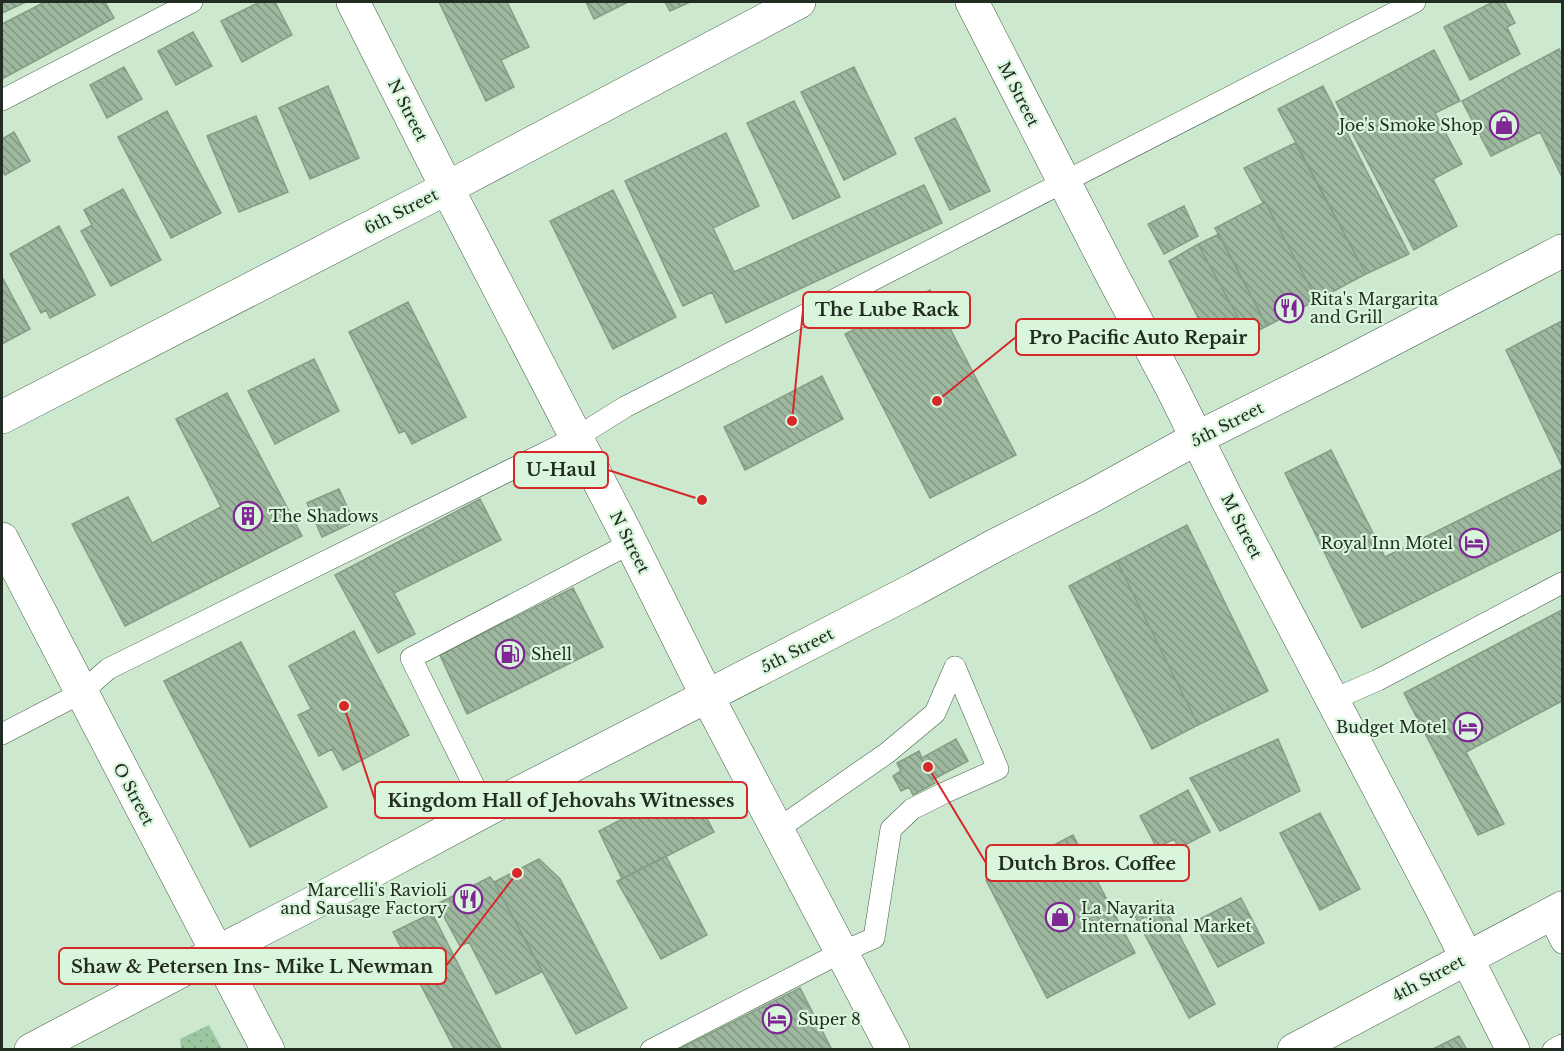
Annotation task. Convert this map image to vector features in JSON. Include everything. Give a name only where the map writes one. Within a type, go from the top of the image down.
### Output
[{"type":"main road","name":"N Street","points":[[353,2],[577,437],[707,696],[893,1050]]},
{"type":"main road","name":"6th Street","points":[[2,417],[447,188],[799,2]]},
{"type":"main road","name":"M Street","points":[[972,2],[1513,1050]]},
{"type":"main road","name":"5th Street","points":[[31,1050],[486,810],[915,589],[1197,438],[1563,251]]},
{"type":"main road","name":"O Street","points":[[2,539],[268,1050]]},
{"type":"main road","name":"4th Street","points":[[1294,1050],[1466,958],[1558,922]]},
{"type":"lane","points":[[2,100],[192,2]]},
{"type":"lane","points":[[2,734],[81,693],[108,669],[577,437],[625,407],[1416,2]]},
{"type":"lane","points":[[486,810],[411,658],[631,543]]},
{"type":"lane","points":[[1332,700],[1378,680],[1563,583]]},
{"type":"lane","points":[[651,1050],[842,952],[874,938],[891,829],[912,809],[998,769],[955,667],[935,713],[887,753],[778,830]]},
{"type":"lane","points":[[1553,1050],[1563,1045]]},
{"type":"green space","points":[[209,1025],[222,1049],[181,1049],[180,1039]]},
{"type":"building","points":[[2,2],[26,2],[2,13]]},
{"type":"building","points":[[45,2],[105,2],[114,18],[2,79],[2,24]]},
{"type":"building","points":[[260,2],[275,2],[292,35],[242,62],[221,21]]},
{"type":"building","points":[[439,2],[507,2],[529,47],[501,60],[514,87],[486,101]]},
{"type":"building","points":[[586,2],[628,2],[594,19]]},
{"type":"building","points":[[665,2],[690,2],[670,11]]},
{"type":"building","points":[[1493,2],[1504,2],[1515,23],[1507,27],[1520,54],[1470,80],[1444,27]]},
{"type":"building","points":[[193,32],[212,66],[176,85],[158,51]]},
{"type":"building","points":[[1559,49],[1562,55],[1562,177],[1540,132],[1491,156],[1462,101]]},
{"type":"building","points":[[1434,50],[1460,101],[1435,113],[1462,164],[1433,179],[1457,226],[1414,250],[1336,102]]},
{"type":"building","points":[[124,67],[142,99],[107,118],[90,85]]},
{"type":"building","points":[[854,67],[896,154],[844,180],[801,92]]},
{"type":"building","points":[[328,86],[359,158],[310,179],[279,108]]},
{"type":"building","points":[[1323,86],[1409,254],[1366,274],[1278,109]]},
{"type":"building","points":[[794,101],[840,197],[793,219],[747,123]]},
{"type":"building","points":[[167,111],[221,213],[171,238],[118,137]]},
{"type":"building","points":[[256,116],[288,192],[239,212],[207,136]]},
{"type":"building","points":[[955,118],[990,191],[950,210],[915,138]]},
{"type":"building","points":[[14,132],[30,161],[5,175],[2,169],[2,139]]},
{"type":"building","points":[[726,133],[759,206],[713,228],[734,272],[924,185],[942,223],[726,323],[712,292],[683,306],[625,181]]},
{"type":"building","points":[[1295,143],[1366,274],[1317,300],[1265,202],[1263,203],[1244,168]]},
{"type":"building","points":[[123,189],[161,260],[111,286],[81,231],[92,225],[84,210]]},
{"type":"building","points":[[613,190],[676,317],[613,349],[550,221]]},
{"type":"building","points":[[1265,202],[1317,300],[1267,326],[1215,228]]},
{"type":"building","points":[[1184,206],[1198,236],[1164,254],[1148,224]]},
{"type":"building","points":[[59,226],[95,295],[50,318],[46,310],[41,313],[10,254]]},
{"type":"building","points":[[1219,234],[1267,326],[1248,336],[1198,244]]},
{"type":"building","points":[[1198,244],[1248,336],[1215,351],[1169,261]]},
{"type":"building","points":[[2,277],[30,329],[2,344]]},
{"type":"building","points":[[930,290],[1016,455],[930,498],[845,334]]},
{"type":"building","points":[[408,302],[466,417],[412,444],[405,431],[399,433],[349,332]]},
{"type":"building","points":[[1562,321],[1562,466],[1506,350]]},
{"type":"building","points":[[314,359],[339,411],[275,444],[248,391]]},
{"type":"building","points":[[822,376],[843,419],[745,470],[724,427]]},
{"type":"building","name":"The Shadows","points":[[227,393],[302,536],[125,626],[72,524],[128,497],[152,543],[221,507],[176,419]]},
{"type":"building","name":"Royal Inn Motel","points":[[1331,450],[1385,557],[1562,469],[1562,529],[1362,628],[1285,473]]},
{"type":"building","points":[[339,489],[354,522],[322,537],[307,503]]},
{"type":"building","points":[[480,499],[501,540],[394,593],[415,634],[378,653],[335,575]]},
{"type":"building","points":[[1187,525],[1268,691],[1198,725],[1117,561]]},
{"type":"building","points":[[1117,561],[1198,725],[1152,749],[1069,586]]},
{"type":"building","points":[[573,588],[603,647],[467,714],[440,655]]},
{"type":"building","name":"Budget Motel","points":[[1562,610],[1562,701],[1466,752],[1504,824],[1478,835],[1404,693]]},
{"type":"building","points":[[354,631],[409,735],[343,770],[332,749],[319,756],[298,715],[311,709],[289,666]]},
{"type":"building","points":[[241,642],[327,807],[250,847],[164,681]]},
{"type":"building","points":[[956,739],[968,761],[932,780],[935,783],[913,795],[909,787],[901,791],[893,776],[901,771],[897,763],[919,751],[922,758]]},
{"type":"building","points":[[1278,739],[1300,791],[1220,831],[1190,778]]},
{"type":"building","points":[[689,784],[714,832],[622,879],[599,831]]},
{"type":"building","points":[[1188,790],[1210,832],[1179,848],[1174,839],[1157,848],[1140,816]]},
{"type":"building","points":[[1320,813],[1360,889],[1320,910],[1280,833]]},
{"type":"building","name":"La Nayarita International Market","points":[[1073,835],[1135,953],[1047,998],[986,880]]},
{"type":"building","points":[[666,856],[707,935],[661,959],[617,881]]},
{"type":"building","points":[[539,859],[560,879],[627,1008],[576,1034],[494,882]]},
{"type":"building","points":[[490,877],[542,972],[496,994],[469,942],[460,946],[437,904]]},
{"type":"building","points":[[1241,898],[1264,943],[1218,967],[1194,922]]},
{"type":"building","points":[[1161,900],[1215,1004],[1189,1018],[1134,914]]},
{"type":"building","points":[[432,913],[502,1050],[455,1050],[393,932]]},
{"type":"building","name":"Super 8","points":[[800,988],[832,1050],[677,1050]]},
{"type":"building","points":[[1459,1036],[1467,1050],[1431,1050]]},
{"type":"place","name":"Joe's Smoke Shop","points":[[1504,125]]},
{"type":"place","name":"Rita's Margarita and Grill","points":[[1289,308]]},
{"type":"place","name":"Pro Pacific Auto Repair","points":[[937,401]]},
{"type":"place","name":"The Lube Rack","points":[[792,421]]},
{"type":"place","name":"U-Haul","points":[[702,500]]},
{"type":"place","name":"The Shadows","points":[[248,516]]},
{"type":"place","name":"Royal Inn Motel","points":[[1474,543]]},
{"type":"place","name":"Shell","points":[[510,654]]},
{"type":"place","name":"Kingdom Hall of Jehovahs Witnesses","points":[[344,706]]},
{"type":"place","name":"Budget Motel","points":[[1468,727]]},
{"type":"place","name":"Dutch Bros. Coffee","points":[[928,767]]},
{"type":"place","name":"Shaw & Petersen Ins- Mike L Newman","points":[[517,873]]},
{"type":"place","name":"Marcelli's Ravioli and Sausage Factory","points":[[468,899]]},
{"type":"place","name":"La Nayarita International Market","points":[[1060,917]]},
{"type":"place","name":"Super 8","points":[[777,1019]]}]
